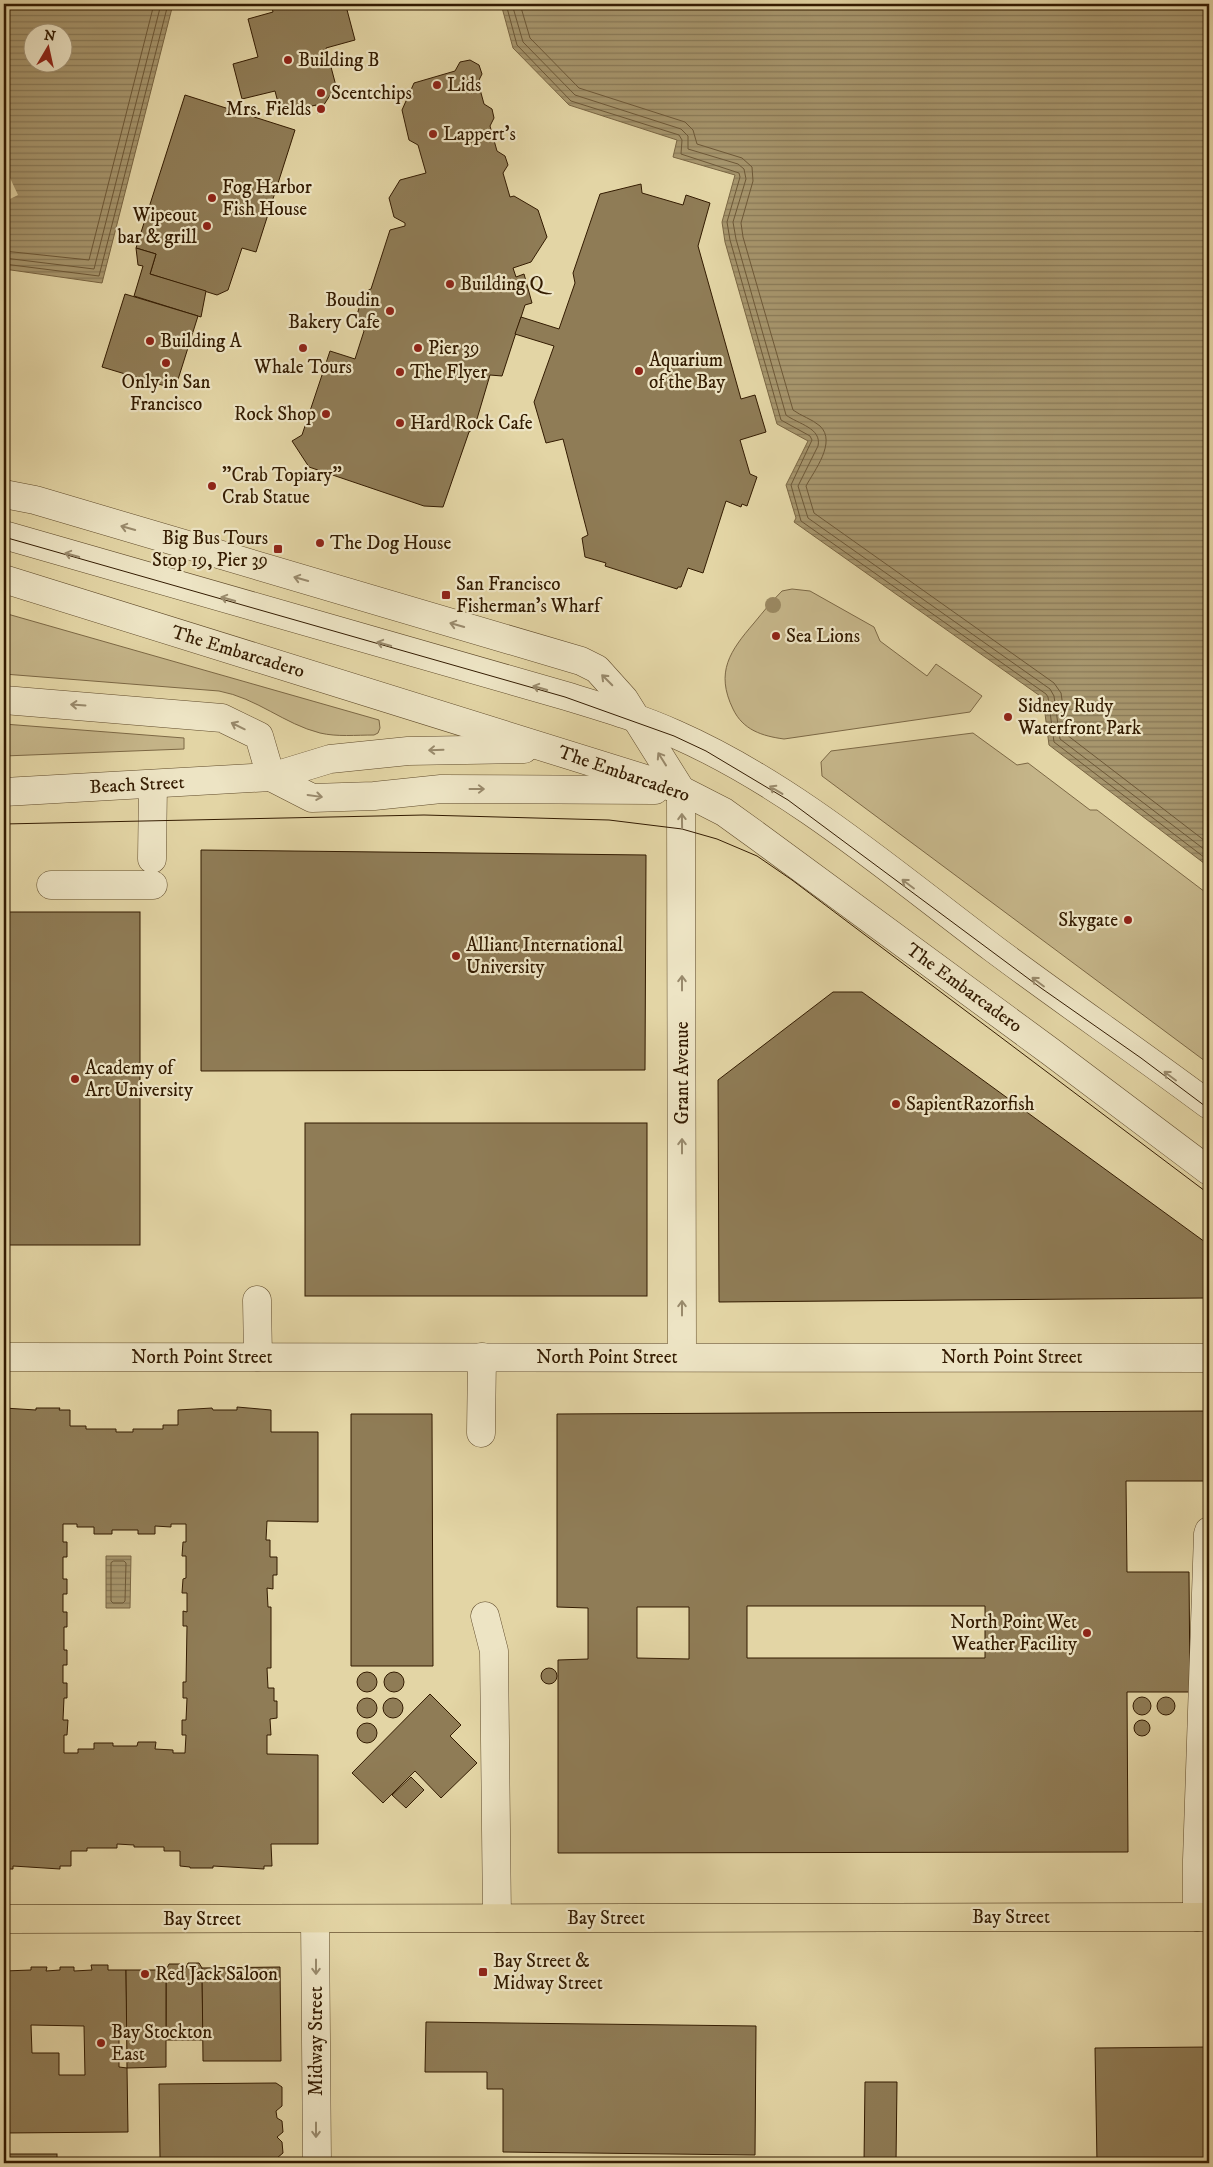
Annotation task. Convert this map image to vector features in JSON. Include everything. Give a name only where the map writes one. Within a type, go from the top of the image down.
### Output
[{"type":"main road","name":"Bay Street","points":[[4,1919],[1203,1917]]},
{"type":"street","points":[[4,494],[35,500],[581,661],[597,670],[624,699],[681,790]]},
{"type":"street","points":[[4,535],[566,696],[637,719],[675,734],[706,749],[789,797],[1043,986],[1143,1055],[1209,1105]]},
{"type":"street","name":"The Embarcadero","points":[[4,579],[681,790],[724,812],[1051,1052],[1209,1171]]},
{"type":"street","points":[[4,700],[222,718],[259,736],[271,778],[312,798],[374,796],[441,790],[681,790]]},
{"type":"street","points":[[271,778],[330,759],[389,753],[480,748],[555,750]]},
{"type":"street","name":"Beach Street","points":[[4,792],[271,778]]},
{"type":"street","points":[[51,883],[152,872],[153,784]]},
{"type":"street","name":"Grant Avenue","points":[[681,790],[682,1357]]},
{"type":"street","points":[[257,1300],[258,1357]]},
{"type":"street","name":"North Point Street","points":[[4,1357],[1209,1358]]},
{"type":"street","points":[[482,1357],[482,1434]]},
{"type":"street","points":[[1203,1917],[1197,1860],[1209,1532]]},
{"type":"street","points":[[485,1616],[494,1650],[497,1918]]},
{"type":"street","name":"Midway Street","points":[[316,1919],[316,2163]]},
{"type":"shaded area","points":[[792,589],[810,591],[874,627],[880,641],[927,676],[936,664],[982,696],[970,712],[784,739],[754,731],[742,722],[733,709],[725,684],[725,673],[732,653],[745,633],[782,591]]},
{"type":"shaded area","points":[[4,613],[379,720],[380,728],[378,733],[374,735],[320,733],[294,724],[246,699],[219,691],[4,674]]},
{"type":"shaded area","points":[[4,724],[184,738],[184,749],[4,756]]},
{"type":"shaded area","points":[[973,733],[1017,765],[1028,763],[1090,810],[1097,810],[1209,895],[1209,1064],[822,776],[821,762],[831,751]]},
{"type":"water","points":[[4,4],[173,4],[102,283],[4,269]]},
{"type":"water","points":[[501,4],[1209,4],[1209,867],[1049,745],[1043,698],[794,522],[796,518],[786,485],[808,441],[777,424],[725,242],[722,222],[735,175],[673,157],[677,140],[569,105],[513,48]]},
{"type":"water","points":[[106,1556],[131,1556],[130,1608],[106,1608]]},
{"type":"pier","points":[[4,165],[18,195],[4,202]]},
{"type":"building","name":"Building B","points":[[271,4],[335,4],[336,8],[346,6],[355,40],[326,48],[336,86],[318,114],[316,105],[281,114],[275,91],[242,99],[233,64],[258,57],[248,19],[273,12]]},
{"type":"building","name":"Building Q","points":[[470,60],[479,65],[482,74],[478,82],[484,104],[492,109],[494,118],[490,126],[497,151],[505,156],[508,165],[503,173],[510,197],[514,196],[538,210],[547,237],[531,262],[513,268],[516,277],[524,274],[532,303],[525,305],[502,376],[490,375],[474,429],[469,432],[443,507],[424,506],[309,467],[292,441],[302,435],[330,351],[355,359],[364,331],[356,318],[364,292],[371,289],[390,230],[405,226],[405,223],[394,217],[389,198],[400,180],[426,173],[418,145],[409,140],[402,110],[414,83],[455,71],[460,62]]},
{"type":"building","name":"Fog Harbor Fish House","points":[[185,95],[295,130],[256,252],[242,248],[228,290],[217,295],[150,274],[156,254],[136,248]]},
{"type":"building","name":"Aquarium of the Bay","points":[[641,184],[642,193],[683,205],[686,195],[710,203],[698,246],[741,399],[755,395],[766,432],[740,440],[750,474],[757,477],[747,506],[742,504],[741,507],[726,501],[703,573],[688,568],[681,587],[677,589],[605,566],[606,563],[585,557],[582,538],[588,535],[563,439],[546,443],[534,402],[554,346],[515,334],[521,317],[559,329],[575,283],[573,273],[600,194]]},
{"type":"building","points":[[136,248],[156,254],[150,274],[206,291],[201,317],[134,296],[143,266],[138,265]]},
{"type":"building","name":"Building A","points":[[125,294],[198,316],[175,389],[102,367]]},
{"type":"building","points":[[201,850],[646,855],[645,1070],[201,1071]]},
{"type":"building","name":"Academy of Art University","points":[[4,912],[140,912],[140,1245],[4,1245]]},
{"type":"building","points":[[833,992],[862,992],[1205,1242],[1205,1298],[719,1302],[718,1080]]},
{"type":"building","points":[[305,1123],[647,1123],[647,1296],[305,1296]]},
{"type":"building","points":[[237,1407],[271,1410],[271,1432],[318,1432],[318,1522],[267,1521],[266,1540],[270,1540],[270,1557],[277,1557],[277,1575],[273,1575],[273,1589],[267,1588],[268,1607],[271,1607],[271,1668],[267,1668],[268,1688],[274,1688],[274,1701],[277,1701],[277,1718],[270,1719],[271,1735],[267,1735],[267,1754],[318,1755],[318,1844],[271,1844],[272,1866],[264,1866],[264,1869],[213,1866],[213,1868],[190,1868],[180,1866],[180,1851],[164,1851],[164,1847],[134,1847],[134,1845],[117,1844],[117,1848],[87,1848],[87,1851],[71,1851],[71,1866],[60,1866],[60,1869],[13,1866],[13,1869],[4,1869],[4,1408],[36,1410],[36,1408],[60,1408],[59,1410],[70,1410],[70,1426],[86,1426],[86,1429],[116,1429],[116,1432],[133,1432],[133,1429],[163,1429],[163,1425],[178,1425],[178,1410],[212,1408],[213,1410],[237,1410]],"holes":[[[63,1524],[77,1524],[77,1527],[94,1527],[94,1534],[112,1534],[112,1530],[138,1530],[138,1534],[155,1534],[155,1526],[171,1527],[171,1524],[186,1524],[186,1542],[183,1542],[182,1556],[186,1556],[186,1578],[183,1579],[182,1593],[187,1593],[187,1612],[183,1611],[183,1626],[187,1626],[186,1682],[183,1682],[183,1698],[187,1698],[186,1720],[182,1720],[182,1735],[186,1735],[185,1753],[173,1753],[173,1750],[155,1749],[156,1742],[138,1742],[137,1746],[113,1746],[113,1743],[94,1743],[94,1749],[78,1749],[78,1753],[64,1753],[64,1735],[67,1735],[68,1720],[63,1720],[64,1698],[67,1698],[67,1683],[63,1683],[63,1665],[67,1665],[67,1650],[64,1650],[64,1627],[67,1627],[67,1612],[63,1612],[63,1594],[67,1594],[67,1579],[63,1579],[63,1557],[67,1557],[67,1542],[63,1542]]]},
{"type":"building","name":"North Point Wet Weather Facility","points":[[1209,1411],[1209,1481],[1126,1481],[1127,1572],[1189,1572],[1190,1692],[1127,1692],[1128,1852],[558,1853],[558,1660],[588,1659],[588,1608],[557,1607],[557,1414]],"holes":[[[747,1606],[985,1606],[985,1658],[747,1658]],[[637,1607],[689,1607],[689,1659],[637,1658]]]},
{"type":"building","points":[[351,1414],[432,1414],[433,1666],[351,1666]]},
{"type":"building","points":[[549,1668],[557,1676],[549,1684],[541,1676]]},
{"type":"building","points":[[367,1672],[374,1675],[377,1682],[374,1689],[367,1692],[360,1689],[357,1682],[360,1675]]},
{"type":"building","points":[[394,1672],[401,1675],[404,1682],[401,1689],[394,1692],[387,1689],[384,1682],[387,1675]]},
{"type":"building","points":[[430,1694],[461,1725],[450,1736],[477,1763],[441,1798],[415,1771],[383,1803],[352,1773]]},
{"type":"building","points":[[1142,1697],[1148,1700],[1151,1706],[1148,1712],[1142,1715],[1136,1712],[1133,1706],[1136,1700]]},
{"type":"building","points":[[1166,1697],[1172,1700],[1175,1706],[1172,1712],[1166,1715],[1160,1712],[1157,1706],[1160,1700]]},
{"type":"building","points":[[367,1698],[374,1701],[377,1708],[374,1715],[367,1718],[360,1715],[357,1708],[360,1701]]},
{"type":"building","points":[[393,1698],[400,1701],[403,1708],[400,1715],[393,1718],[386,1715],[383,1708],[386,1701]]},
{"type":"building","points":[[1139,1720],[1145,1720],[1150,1725],[1148,1734],[1139,1736],[1134,1731],[1134,1725]]},
{"type":"building","points":[[367,1723],[374,1726],[377,1733],[374,1740],[367,1743],[360,1740],[357,1733],[360,1726]]},
{"type":"building","points":[[411,1777],[424,1790],[406,1808],[392,1795]]},
{"type":"building","points":[[188,1963],[199,1963],[202,1968],[203,2040],[166,2040],[166,1970],[169,1964],[180,1964],[185,1970]]},
{"type":"building","name":"Bay Stockton East","points":[[91,1965],[108,1965],[108,1970],[126,1970],[127,2033],[119,2033],[119,2067],[127,2068],[128,2132],[4,2133],[4,1971],[31,1970],[31,1967],[47,1967],[46,1971],[60,1970],[60,1967],[74,1967],[74,1971],[92,1970]],"holes":[[[31,2025],[84,2026],[85,2075],[59,2075],[59,2053],[32,2053]]]},
{"type":"building","points":[[280,1967],[281,2061],[203,2061],[202,1968]]},
{"type":"building","points":[[126,1970],[166,1970],[166,2067],[127,2068]]},
{"type":"building","points":[[426,2022],[756,2026],[755,2155],[503,2152],[503,2089],[487,2089],[487,2072],[425,2072]]},
{"type":"building","points":[[1209,2047],[1209,2163],[1097,2163],[1095,2048]]},
{"type":"building","points":[[865,2082],[897,2082],[896,2162],[864,2162]]},
{"type":"building","points":[[276,2083],[282,2087],[282,2106],[276,2111],[277,2118],[282,2121],[283,2132],[277,2137],[282,2142],[283,2153],[277,2158],[160,2158],[159,2084]]},
{"type":"building","points":[[4,2154],[57,2154],[57,2163],[4,2163]]},
{"type":"building","points":[[203,2158],[203,2163],[155,2163],[155,2159]]},
{"type":"building","points":[[229,2158],[277,2158],[277,2162],[281,2161],[281,2163],[229,2163]]},
{"type":"tram line","points":[[4,537],[565,697],[674,736],[706,751],[788,800],[1041,988],[1141,1058],[1209,1109]]},
{"type":"tram line","points":[[4,824],[424,815],[609,820],[682,829],[717,839],[757,856],[792,880],[1209,1194]]},
{"type":"place","name":"Building B","points":[[288,60]]},
{"type":"place","name":"Lids","points":[[437,85]]},
{"type":"place","name":"Scentchips","points":[[321,93]]},
{"type":"place","name":"Mrs. Fields","points":[[321,109]]},
{"type":"place","name":"Lappert’s","points":[[433,134]]},
{"type":"place","name":"Fog Harbor Fish House","points":[[212,198]]},
{"type":"place","name":"Wipeout bar & grill","points":[[207,226]]},
{"type":"place","name":"Building Q","points":[[450,284]]},
{"type":"place","name":"Boudin Bakery Cafe","points":[[390,311]]},
{"type":"place","name":"Building A","points":[[150,341]]},
{"type":"place","name":"Whale Tours","points":[[303,348]]},
{"type":"place","name":"Pier 39","points":[[418,348]]},
{"type":"place","name":"Only in San Francisco","points":[[166,363]]},
{"type":"place","name":"Aquarium of the Bay","points":[[639,371]]},
{"type":"place","name":"The Flyer","points":[[400,372]]},
{"type":"place","name":"Rock Shop","points":[[326,414]]},
{"type":"place","name":"Hard Rock Cafe","points":[[400,423]]},
{"type":"place","name":"\"Crab Topiary\" Crab Statue","points":[[212,486]]},
{"type":"place","name":"The Dog House","points":[[320,543]]},
{"type":"place","name":"Big Bus Tours Stop 19, Pier 39","points":[[278,549]]},
{"type":"place","name":"San Francisco Fisherman's Wharf","points":[[446,595]]},
{"type":"place","name":"Sea Lions","points":[[776,636]]},
{"type":"place","name":"Sidney Rudy Waterfront Park","points":[[1008,717]]},
{"type":"place","name":"Skygate","points":[[1128,920]]},
{"type":"place","name":"Alliant International University","points":[[456,956]]},
{"type":"place","name":"Academy of Art University","points":[[75,1079]]},
{"type":"place","name":"SapientRazorfish","points":[[896,1104]]},
{"type":"place","name":"North Point Wet Weather Facility","points":[[1087,1633]]},
{"type":"place","name":"Bay Street & Midway Street","points":[[483,1972]]},
{"type":"place","name":"Red Jack Saloon","points":[[145,1974]]},
{"type":"place","name":"Bay Stockton East","points":[[101,2043]]}]
